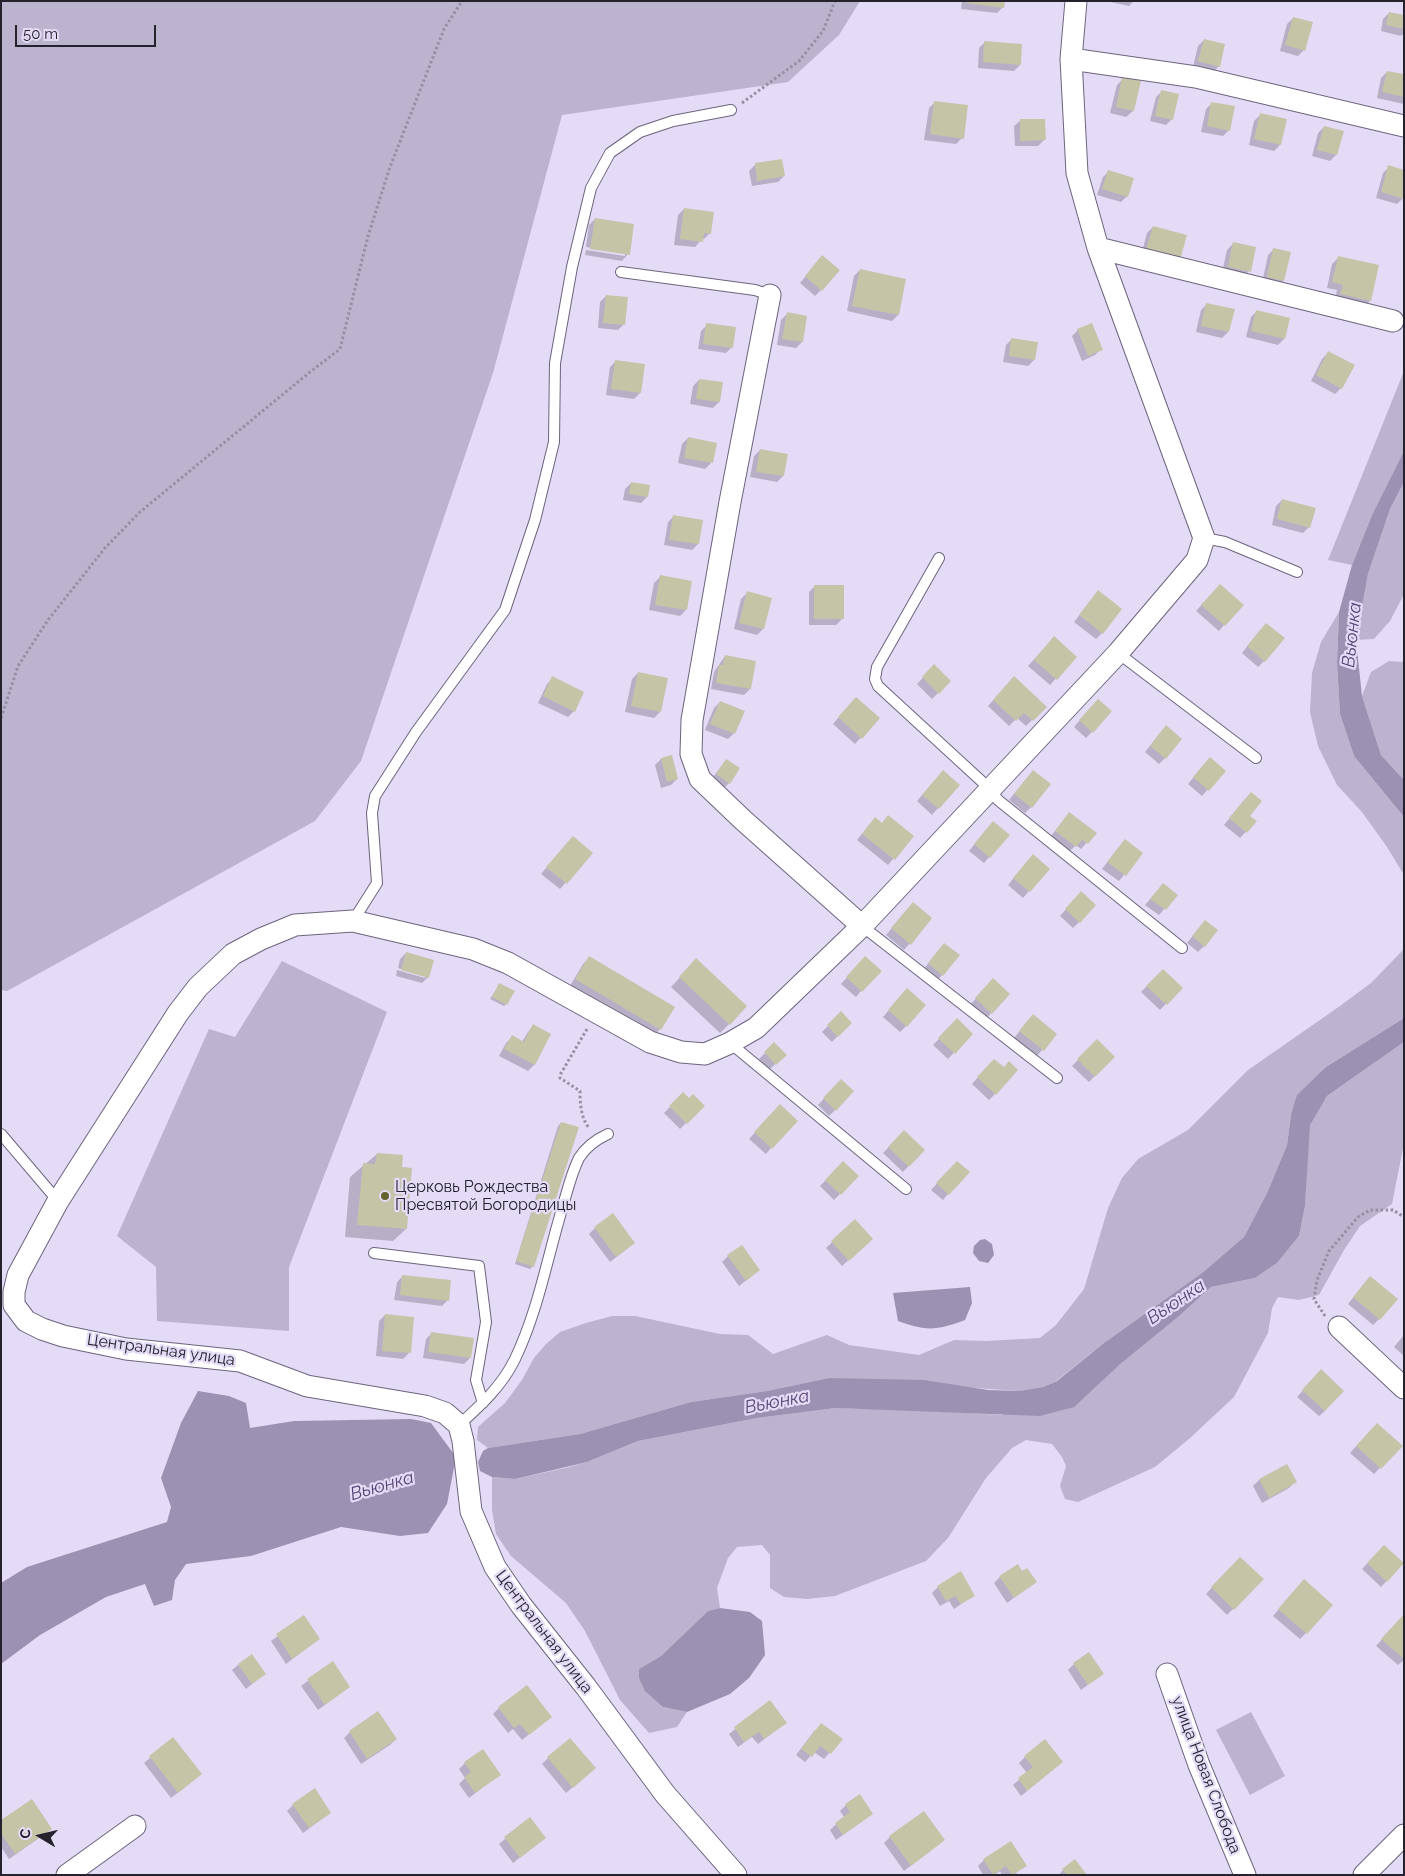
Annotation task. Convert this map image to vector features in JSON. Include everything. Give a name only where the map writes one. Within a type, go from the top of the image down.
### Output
[{"type":"street","points":[[7,1309],[14,1292],[18,1274],[58,1201],[178,1013],[198,987],[233,954],[261,939],[295,925],[353,921],[473,949],[508,963],[596,1014],[650,1042],[681,1052],[705,1054],[730,1043],[756,1028],[862,926],[1118,653],[1197,560],[1204,538],[1098,248],[1077,173],[1071,59],[1076,1]]},
{"type":"street","points":[[1071,59],[1196,77],[1404,126]]},
{"type":"street","points":[[1098,248],[1393,321]]},
{"type":"street","points":[[770,295],[698,682],[692,720],[691,754],[700,779],[862,926]]},
{"type":"street","name":"Центральная улица","points":[[7,1309],[42,1329],[63,1336],[126,1349],[240,1361],[307,1386],[425,1406],[445,1413],[461,1433],[471,1511],[495,1567],[521,1606],[586,1688],[665,1794],[736,1875]]},
{"type":"street","points":[[1339,1327],[1404,1388]]},
{"type":"street","name":"улица Новая Слобода","points":[[1167,1674],[1199,1765],[1245,1875]]},
{"type":"street","points":[[66,1875],[135,1826]]},
{"type":"street","points":[[1364,1875],[1404,1835]]},
{"type":"lane","points":[[353,921],[377,883],[372,814],[375,796],[416,732],[505,610],[535,520],[554,442],[555,363],[572,266],[591,188],[610,153],[640,132],[673,120],[731,110]]},
{"type":"lane","points":[[621,272],[755,290],[770,295]]},
{"type":"lane","points":[[1204,538],[1225,542],[1297,572]]},
{"type":"lane","points":[[939,558],[877,667],[875,679],[878,686],[990,789],[998,800],[1182,948]]},
{"type":"lane","points":[[1118,653],[1256,758]]},
{"type":"lane","points":[[862,926],[1057,1078]]},
{"type":"lane","points":[[730,1043],[906,1189]]},
{"type":"lane","points":[[1,1134],[58,1201]]},
{"type":"lane","points":[[461,1433],[483,1403],[494,1393],[514,1360],[534,1316],[550,1250],[574,1171],[580,1157],[597,1138],[608,1134]]},
{"type":"lane","points":[[374,1253],[479,1266],[486,1322],[476,1380],[483,1403]]},
{"type":"path","points":[[1,718],[18,666],[48,620],[105,548],[140,512],[340,349],[368,236],[390,167],[444,29],[462,1]]},
{"type":"path","points":[[731,110],[799,61],[823,30],[835,1]]},
{"type":"path","points":[[596,1014],[560,1078],[580,1091],[584,1122],[597,1138]]},
{"type":"path","points":[[1339,1327],[1322,1313],[1314,1299],[1317,1280],[1329,1251],[1358,1217],[1370,1210],[1393,1210],[1404,1217]]},
{"type":"shaded area","points":[[1,1],[860,1],[839,35],[788,82],[562,115],[493,373],[361,761],[315,821],[7,991],[1,990]]},
{"type":"shaded area","points":[[1404,371],[1404,451],[1372,515],[1352,565],[1328,560]]},
{"type":"shaded area","points":[[1404,482],[1404,594],[1390,621],[1374,639],[1356,640],[1368,574],[1390,509]]},
{"type":"shaded area","points":[[1339,612],[1337,663],[1340,714],[1354,756],[1404,817],[1404,875],[1362,812],[1337,785],[1318,746],[1310,712],[1312,673],[1321,642]]},
{"type":"shaded area","points":[[1389,661],[1404,662],[1404,780],[1381,755],[1362,696],[1371,672]]},
{"type":"shaded area","points":[[1404,949],[1404,1018],[1326,1067],[1291,1115],[1287,1145],[1268,1191],[1244,1237],[1202,1273],[1104,1343],[1056,1381],[1043,1387],[1019,1391],[829,1378],[767,1391],[691,1402],[580,1434],[488,1448],[477,1440],[478,1427],[505,1403],[522,1380],[534,1358],[546,1344],[560,1332],[612,1316],[635,1316],[720,1334],[748,1335],[773,1354],[827,1335],[849,1345],[919,1355],[954,1340],[986,1341],[1040,1338],[1056,1325],[1084,1289],[1108,1208],[1122,1178],[1138,1159],[1188,1130],[1248,1070],[1371,983]]},
{"type":"shaded area","points":[[282,961],[387,1012],[289,1267],[289,1331],[157,1321],[156,1267],[117,1236],[209,1029],[235,1037]]},
{"type":"shaded area","points":[[1404,1042],[1404,1143],[1392,1204],[1360,1226],[1319,1295],[1299,1300],[1278,1297],[1272,1308],[1268,1333],[1234,1397],[1189,1439],[1155,1467],[1078,1502],[1065,1499],[1060,1486],[1066,1466],[1052,1444],[1026,1440],[1012,1448],[986,1478],[948,1538],[926,1561],[835,1596],[807,1599],[784,1597],[770,1588],[770,1555],[762,1545],[737,1547],[728,1558],[717,1588],[720,1608],[708,1611],[661,1656],[639,1669],[663,1707],[687,1712],[677,1727],[649,1733],[620,1700],[585,1631],[566,1603],[511,1556],[496,1534],[492,1510],[492,1477],[515,1479],[565,1468],[587,1462],[638,1441],[757,1418],[836,1408],[1001,1415],[1118,1366],[1211,1287],[1255,1278],[1277,1263],[1299,1236],[1305,1206],[1309,1125],[1327,1096]]},
{"type":"shaded area","points":[[1251,1712],[1285,1776],[1250,1795],[1216,1730]]},
{"type":"water","name":"Вьюнка","points":[[1404,451],[1404,482],[1390,509],[1368,574],[1356,640],[1362,696],[1381,755],[1404,780],[1404,817],[1354,756],[1340,714],[1337,663],[1339,612],[1352,565],[1372,515]]},
{"type":"water","name":"Вьюнка","points":[[1404,1018],[1404,1042],[1327,1096],[1310,1125],[1305,1206],[1299,1236],[1277,1263],[1255,1278],[1211,1287],[1118,1366],[1074,1407],[1040,1416],[836,1408],[757,1418],[638,1441],[587,1462],[515,1479],[492,1477],[480,1471],[478,1462],[483,1451],[488,1448],[580,1434],[691,1402],[767,1391],[829,1378],[924,1380],[988,1390],[1019,1391],[1043,1387],[1057,1381],[1104,1343],[1202,1273],[1244,1237],[1268,1191],[1287,1145],[1291,1115],[1297,1095],[1326,1067]]},
{"type":"water","points":[[985,1239],[992,1244],[994,1255],[988,1263],[979,1261],[973,1253],[974,1246],[980,1240]]},
{"type":"water","points":[[970,1287],[972,1303],[965,1320],[938,1328],[916,1327],[898,1321],[893,1293]]},
{"type":"water","name":"Вьюнка","points":[[198,1391],[229,1396],[246,1403],[250,1428],[294,1421],[411,1419],[431,1423],[456,1457],[447,1504],[428,1533],[400,1536],[341,1527],[251,1556],[186,1564],[175,1580],[172,1600],[154,1606],[145,1584],[106,1597],[40,1635],[1,1664],[1,1583],[27,1567],[167,1522],[171,1507],[161,1478],[181,1423]]},
{"type":"water","points":[[720,1608],[750,1612],[762,1621],[765,1655],[749,1678],[730,1694],[687,1712],[663,1707],[645,1691],[639,1678],[639,1669],[661,1656],[708,1611]]},
{"type":"building","points":[[966,1],[1005,1],[1004,8],[966,3]]},
{"type":"building","points":[[1389,12],[1404,15],[1404,29],[1386,25]]},
{"type":"building","points":[[1293,17],[1313,22],[1305,51],[1285,45]]},
{"type":"building","points":[[1204,39],[1225,44],[1220,67],[1198,61]]},
{"type":"building","points":[[984,41],[1022,44],[1021,65],[983,62]]},
{"type":"building","points":[[1387,71],[1404,74],[1404,97],[1382,92]]},
{"type":"building","points":[[1122,77],[1141,81],[1134,111],[1116,107]]},
{"type":"building","points":[[1161,90],[1179,94],[1173,120],[1155,116]]},
{"type":"building","points":[[934,101],[968,105],[964,139],[930,134]]},
{"type":"building","points":[[1211,102],[1235,106],[1230,131],[1207,126]]},
{"type":"building","points":[[1260,113],[1287,119],[1281,145],[1254,139]]},
{"type":"building","points":[[1020,119],[1045,119],[1046,140],[1020,141]]},
{"type":"building","points":[[1324,126],[1344,131],[1337,155],[1317,150]]},
{"type":"building","points":[[782,159],[785,176],[757,181],[755,163]]},
{"type":"building","points":[[1388,165],[1404,170],[1404,199],[1381,192]]},
{"type":"building","points":[[1108,170],[1134,178],[1128,197],[1102,189]]},
{"type":"building","points":[[684,208],[714,212],[711,234],[704,233],[703,242],[680,239]]},
{"type":"building","points":[[595,218],[634,224],[630,255],[590,249]]},
{"type":"building","points":[[1153,226],[1187,235],[1180,260],[1146,250]]},
{"type":"building","points":[[1233,242],[1256,247],[1251,272],[1228,267]]},
{"type":"building","points":[[1273,248],[1291,252],[1284,281],[1267,277]]},
{"type":"building","points":[[822,255],[840,270],[822,291],[805,276]]},
{"type":"building","points":[[1338,256],[1379,265],[1371,301],[1340,294],[1343,285],[1332,282]]},
{"type":"building","points":[[860,269],[906,279],[899,315],[852,306]]},
{"type":"building","points":[[606,295],[628,297],[625,325],[603,323]]},
{"type":"building","points":[[1206,303],[1235,309],[1229,332],[1201,326]]},
{"type":"building","points":[[1256,310],[1290,318],[1285,339],[1251,331]]},
{"type":"building","points":[[787,312],[807,316],[803,342],[782,339]]},
{"type":"building","points":[[706,323],[736,327],[733,348],[703,344]]},
{"type":"building","points":[[1092,323],[1103,350],[1088,356],[1077,329]]},
{"type":"building","points":[[1011,338],[1038,342],[1035,360],[1009,356]]},
{"type":"building","points":[[1328,351],[1355,365],[1342,389],[1316,375]]},
{"type":"building","points":[[615,360],[645,364],[641,393],[611,389]]},
{"type":"building","points":[[699,379],[723,382],[720,402],[696,399]]},
{"type":"building","points":[[688,437],[717,443],[713,463],[684,458]]},
{"type":"building","points":[[760,449],[788,454],[784,476],[756,472]]},
{"type":"building","points":[[631,482],[650,485],[648,497],[629,494]]},
{"type":"building","points":[[1282,499],[1316,508],[1310,528],[1277,519]]},
{"type":"building","points":[[673,515],[703,520],[699,544],[669,540]]},
{"type":"building","points":[[660,575],[692,581],[687,610],[655,605]]},
{"type":"building","points":[[1220,584],[1244,605],[1225,626],[1201,605]]},
{"type":"building","points":[[814,585],[844,585],[844,619],[814,619]]},
{"type":"building","points":[[1098,590],[1122,609],[1103,634],[1079,615]]},
{"type":"building","points":[[747,591],[772,598],[764,629],[739,623]]},
{"type":"building","points":[[1266,623],[1285,638],[1265,662],[1247,646]]},
{"type":"building","points":[[1054,636],[1077,657],[1057,680],[1034,660]]},
{"type":"building","points":[[725,655],[756,661],[751,689],[716,683],[719,665],[723,665]]},
{"type":"building","points":[[934,664],[951,681],[939,694],[922,677]]},
{"type":"building","points":[[638,672],[668,678],[661,712],[631,706]]},
{"type":"building","points":[[552,676],[584,692],[575,712],[543,696]]},
{"type":"building","points":[[1014,676],[1047,707],[1033,721],[1024,713],[1016,721],[993,700]]},
{"type":"building","points":[[856,697],[880,718],[862,739],[838,717]]},
{"type":"building","points":[[1098,699],[1112,711],[1093,733],[1079,720]]},
{"type":"building","points":[[720,701],[745,711],[735,734],[710,724]]},
{"type":"building","points":[[1166,725],[1182,739],[1166,759],[1150,746]]},
{"type":"building","points":[[672,755],[678,779],[667,782],[661,758]]},
{"type":"building","points":[[1210,757],[1226,771],[1209,791],[1193,777]]},
{"type":"building","points":[[726,759],[740,768],[730,784],[716,774]]},
{"type":"building","points":[[943,770],[960,785],[939,809],[922,795]]},
{"type":"building","points":[[1033,770],[1051,784],[1032,808],[1014,794]]},
{"type":"building","points":[[1251,792],[1262,801],[1250,816],[1257,821],[1247,833],[1229,818]]},
{"type":"building","points":[[1069,812],[1097,833],[1088,844],[1082,840],[1076,847],[1055,831]]},
{"type":"building","points":[[888,815],[914,836],[895,860],[862,834],[875,817],[882,823]]},
{"type":"building","points":[[993,821],[1010,835],[990,858],[974,844]]},
{"type":"building","points":[[573,836],[593,853],[567,884],[546,867]]},
{"type":"building","points":[[1125,839],[1143,853],[1126,876],[1107,862]]},
{"type":"building","points":[[1033,854],[1050,869],[1030,892],[1013,878]]},
{"type":"building","points":[[1163,883],[1178,895],[1166,910],[1150,899]]},
{"type":"building","points":[[1081,891],[1096,905],[1080,923],[1065,909]]},
{"type":"building","points":[[913,902],[932,918],[911,945],[891,928]]},
{"type":"building","points":[[1205,920],[1218,930],[1205,947],[1192,936]]},
{"type":"building","points":[[944,943],[960,955],[943,976],[928,963]]},
{"type":"building","points":[[406,952],[434,960],[429,978],[401,970]]},
{"type":"building","points":[[589,956],[675,1007],[661,1030],[575,979]]},
{"type":"building","points":[[865,956],[882,971],[862,992],[846,977]]},
{"type":"building","points":[[696,958],[747,1006],[730,1025],[679,977]]},
{"type":"building","points":[[1163,969],[1183,988],[1167,1005],[1146,986]]},
{"type":"building","points":[[993,978],[1010,994],[992,1014],[975,998]]},
{"type":"building","points":[[499,983],[515,991],[507,1005],[492,997]]},
{"type":"building","points":[[907,988],[926,1005],[907,1027],[888,1010]]},
{"type":"building","points":[[841,1011],[852,1023],[838,1037],[827,1025]]},
{"type":"building","points":[[1033,1014],[1057,1034],[1044,1051],[1019,1031]]},
{"type":"building","points":[[957,1018],[973,1034],[955,1054],[938,1038]]},
{"type":"building","points":[[533,1024],[551,1034],[535,1065],[504,1049],[512,1035],[524,1042]]},
{"type":"building","points":[[1097,1039],[1115,1057],[1095,1077],[1077,1059]]},
{"type":"building","points":[[774,1042],[787,1055],[776,1065],[764,1052]]},
{"type":"building","points":[[994,1059],[1004,1067],[1009,1061],[1018,1070],[996,1095],[977,1077]]},
{"type":"building","points":[[841,1079],[854,1091],[836,1111],[823,1098]]},
{"type":"building","points":[[683,1092],[689,1098],[693,1094],[705,1106],[687,1124],[669,1106]]},
{"type":"building","points":[[780,1104],[798,1121],[772,1149],[754,1132]]},
{"type":"building","points":[[561,1122],[579,1127],[534,1267],[516,1261]]},
{"type":"building","points":[[904,1130],[925,1150],[909,1167],[888,1147]]},
{"type":"building","name":"Церковь Рождества Пресвятой Богородицы","points":[[377,1153],[403,1155],[402,1167],[412,1168],[407,1229],[357,1225],[363,1163],[375,1164]]},
{"type":"building","points":[[843,1161],[859,1176],[841,1195],[825,1180]]},
{"type":"building","points":[[957,1161],[970,1172],[949,1195],[936,1183]]},
{"type":"building","points":[[613,1213],[635,1243],[616,1257],[594,1227]]},
{"type":"building","points":[[855,1219],[873,1239],[849,1261],[831,1241]]},
{"type":"building","points":[[742,1245],[760,1270],[746,1281],[727,1255]]},
{"type":"building","points":[[402,1275],[451,1280],[449,1301],[400,1295]]},
{"type":"building","points":[[1370,1276],[1398,1299],[1380,1320],[1353,1297]]},
{"type":"building","points":[[385,1314],[414,1317],[411,1353],[382,1351]]},
{"type":"building","points":[[431,1332],[474,1338],[471,1358],[428,1352]]},
{"type":"building","points":[[1321,1369],[1344,1391],[1325,1411],[1302,1390]]},
{"type":"building","points":[[1377,1423],[1403,1446],[1381,1469],[1356,1446]]},
{"type":"building","points":[[1287,1464],[1297,1482],[1269,1498],[1259,1479]]},
{"type":"building","points":[[1384,1545],[1404,1563],[1387,1582],[1367,1563]]},
{"type":"building","points":[[1240,1557],[1264,1579],[1234,1610],[1211,1587]]},
{"type":"building","points":[[1018,1564],[1022,1571],[1027,1568],[1037,1582],[1014,1598],[999,1576]]},
{"type":"building","points":[[961,1571],[975,1596],[961,1604],[955,1596],[946,1601],[937,1586]]},
{"type":"building","points":[[1304,1579],[1333,1605],[1307,1634],[1278,1609]]},
{"type":"building","points":[[1404,1614],[1404,1659],[1381,1639]]},
{"type":"building","points":[[304,1615],[320,1639],[292,1659],[276,1634]]},
{"type":"building","points":[[1089,1652],[1104,1674],[1088,1685],[1073,1663]]},
{"type":"building","points":[[252,1654],[266,1674],[252,1684],[238,1664]]},
{"type":"building","points":[[333,1661],[350,1687],[325,1705],[307,1679]]},
{"type":"building","points":[[527,1685],[552,1717],[529,1735],[520,1724],[514,1728],[498,1707]]},
{"type":"building","points":[[770,1700],[787,1723],[764,1739],[759,1732],[744,1742],[734,1727]]},
{"type":"building","points":[[378,1711],[397,1739],[367,1759],[349,1731]]},
{"type":"building","points":[[821,1723],[843,1739],[831,1754],[820,1746],[812,1757],[801,1749]]},
{"type":"building","points":[[173,1737],[202,1774],[178,1793],[149,1756]]},
{"type":"building","points":[[570,1738],[596,1768],[573,1788],[547,1757]]},
{"type":"building","points":[[1045,1739],[1063,1762],[1027,1791],[1018,1778],[1033,1767],[1024,1756]]},
{"type":"building","points":[[483,1749],[501,1775],[475,1793],[464,1777],[471,1772],[464,1762]]},
{"type":"building","points":[[315,1788],[331,1813],[309,1828],[292,1804]]},
{"type":"building","points":[[860,1794],[873,1814],[843,1835],[835,1823],[850,1812],[845,1804]]},
{"type":"building","points":[[32,1799],[52,1829],[15,1854],[1,1833],[1,1820]]},
{"type":"building","points":[[924,1811],[945,1840],[911,1866],[889,1836]]},
{"type":"building","points":[[530,1817],[546,1838],[520,1858],[504,1837]]},
{"type":"building","points":[[1011,1841],[1027,1866],[1012,1875],[1006,1866],[993,1875],[983,1859]]},
{"type":"building","points":[[1075,1859],[1087,1875],[1067,1875],[1062,1869]]},
{"type":"place","name":"Церковь Рождества Пресвятой Богородицы","points":[[385,1196]]}]
